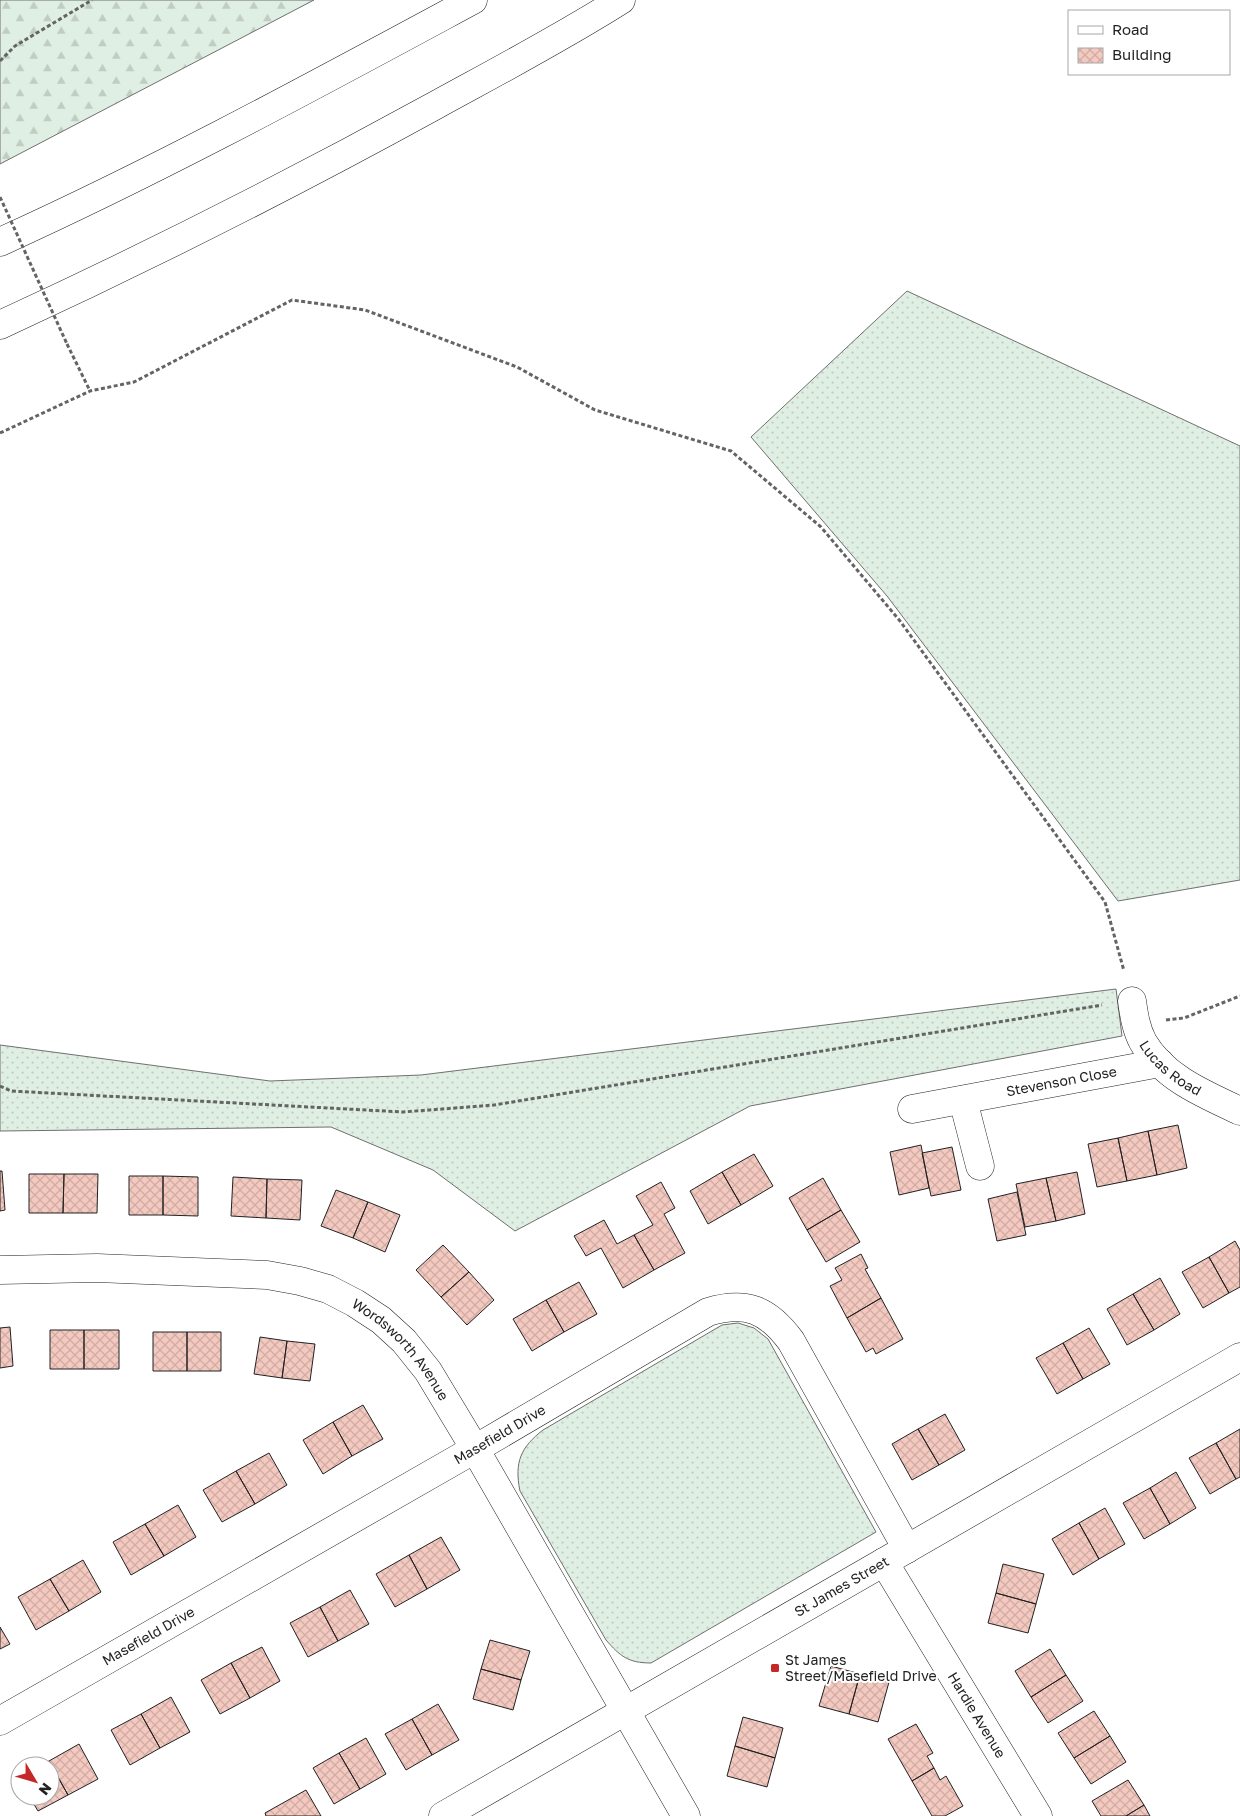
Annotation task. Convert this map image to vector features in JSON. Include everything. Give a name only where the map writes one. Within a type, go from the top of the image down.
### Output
[{"type":"main road","points":[[0,242],[69,211],[300,93],[473,0]]},
{"type":"main road","points":[[0,324],[105,277],[340,158],[576,28],[621,0]]},
{"type":"main road","name":"Lucas Road","points":[[1134,1013],[1143,1042],[1160,1064],[1176,1078],[1240,1111]]},
{"type":"main road","name":"Stevenson Close","points":[[912,1110],[1160,1064]]},
{"type":"main road","points":[[963,1100],[980,1166]]},
{"type":"main road","name":"Wordsworth Avenue","points":[[0,1270],[97,1268],[266,1275],[300,1281],[328,1289],[355,1302],[381,1320],[404,1341],[428,1371],[475,1449],[686,1816]]},
{"type":"main road","name":"Masefield Drive","points":[[0,1721],[475,1449],[708,1312],[724,1307],[748,1308],[768,1317],[780,1326],[791,1341],[895,1555]]},
{"type":"main road","name":"St James Street","points":[[443,1816],[1240,1357]]},
{"type":"main road","name":"Hardie Avenue","points":[[895,1555],[1038,1816]]},
{"type":"path","points":[[0,61],[15,46],[92,0]]},
{"type":"path","points":[[0,197],[90,391]]},
{"type":"path","points":[[0,433],[90,391],[134,382],[292,300],[366,310],[517,367],[595,410],[731,451],[821,527],[900,621],[1105,902],[1134,1013]]},
{"type":"path","points":[[0,1086],[11,1091],[403,1112],[485,1106],[1134,1013],[1184,1018],[1240,996]]},
{"type":"green space","points":[[0,0],[314,0],[0,164]]},
{"type":"green space","points":[[907,291],[1240,446],[1240,880],[1118,901],[887,596],[751,437]]},
{"type":"green space","points":[[1116,989],[1122,1036],[750,1106],[515,1231],[433,1170],[331,1127],[0,1131],[0,1045],[270,1081],[421,1075]]},
{"type":"green space","points":[[738,1323],[754,1328],[768,1339],[876,1532],[651,1663],[636,1662],[625,1658],[606,1640],[520,1491],[518,1472],[521,1456],[529,1443],[543,1430],[722,1325]]},
{"type":"building","points":[[1178,1125],[1187,1168],[1157,1175],[1148,1131]]},
{"type":"building","points":[[1148,1131],[1157,1175],[1127,1181],[1118,1138]]},
{"type":"building","points":[[1118,1138],[1127,1181],[1097,1187],[1088,1144]]},
{"type":"building","points":[[921,1145],[929,1188],[899,1195],[890,1152]]},
{"type":"building","points":[[952,1147],[961,1190],[931,1196],[922,1153]]},
{"type":"building","points":[[754,1154],[773,1186],[741,1205],[722,1172]]},
{"type":"building","points":[[0,1171],[2,1171],[5,1210],[0,1211]]},
{"type":"building","points":[[722,1172],[741,1205],[708,1224],[690,1191]]},
{"type":"building","points":[[1077,1172],[1085,1214],[1056,1221],[1046,1178]]},
{"type":"building","points":[[29,1174],[64,1174],[63,1213],[29,1213]]},
{"type":"building","points":[[64,1174],[98,1174],[97,1213],[63,1213]]},
{"type":"building","points":[[129,1176],[163,1176],[163,1215],[129,1215]]},
{"type":"building","points":[[163,1176],[198,1177],[198,1216],[163,1215]]},
{"type":"building","points":[[233,1177],[267,1179],[266,1218],[231,1216]]},
{"type":"building","points":[[823,1178],[841,1210],[807,1230],[789,1198]]},
{"type":"building","points":[[1046,1178],[1056,1221],[1025,1227],[1016,1184]]},
{"type":"building","points":[[267,1179],[302,1180],[300,1220],[266,1218]]},
{"type":"building","points":[[661,1182],[675,1208],[664,1214],[685,1253],[654,1270],[634,1235],[653,1225],[636,1196]]},
{"type":"building","points":[[336,1190],[368,1202],[353,1238],[321,1226]]},
{"type":"building","points":[[1017,1192],[1026,1235],[997,1241],[988,1199]]},
{"type":"building","points":[[368,1202],[400,1215],[385,1252],[353,1238]]},
{"type":"building","points":[[841,1210],[860,1242],[826,1262],[807,1230]]},
{"type":"building","points":[[604,1220],[617,1244],[634,1235],[654,1270],[623,1288],[601,1248],[586,1256],[574,1236]]},
{"type":"building","points":[[1235,1241],[1240,1250],[1240,1287],[1229,1293],[1209,1257]]},
{"type":"building","points":[[443,1245],[469,1272],[441,1297],[416,1270]]},
{"type":"building","points":[[861,1254],[868,1268],[865,1269],[881,1298],[847,1318],[830,1286],[842,1280],[835,1268]]},
{"type":"building","points":[[1209,1257],[1229,1293],[1203,1308],[1182,1272]]},
{"type":"building","points":[[469,1272],[494,1300],[467,1325],[441,1297]]},
{"type":"building","points":[[1160,1278],[1180,1314],[1154,1330],[1133,1294]]},
{"type":"building","points":[[579,1282],[597,1314],[564,1332],[546,1300]]},
{"type":"building","points":[[1133,1294],[1154,1330],[1127,1345],[1107,1309]]},
{"type":"building","points":[[881,1298],[903,1339],[876,1354],[873,1348],[866,1352],[847,1318]]},
{"type":"building","points":[[546,1300],[564,1332],[532,1351],[513,1319]]},
{"type":"building","points":[[10,1327],[13,1366],[0,1368],[0,1328]]},
{"type":"building","points":[[1089,1328],[1110,1364],[1083,1379],[1063,1343]]},
{"type":"building","points":[[50,1330],[84,1330],[84,1369],[50,1369]]},
{"type":"building","points":[[84,1330],[119,1330],[119,1369],[84,1369]]},
{"type":"building","points":[[153,1332],[187,1332],[187,1371],[153,1371]]},
{"type":"building","points":[[187,1332],[221,1332],[221,1371],[187,1371]]},
{"type":"building","points":[[260,1337],[287,1341],[282,1378],[254,1374]]},
{"type":"building","points":[[287,1341],[315,1344],[310,1381],[282,1378]]},
{"type":"building","points":[[1063,1343],[1083,1379],[1057,1394],[1036,1358]]},
{"type":"building","points":[[363,1405],[383,1439],[352,1456],[333,1422]]},
{"type":"building","points":[[945,1414],[965,1450],[939,1465],[918,1429]]},
{"type":"building","points":[[333,1422],[352,1456],[323,1474],[303,1440]]},
{"type":"building","points":[[918,1429],[939,1465],[912,1480],[892,1444]]},
{"type":"building","points":[[1240,1429],[1240,1477],[1236,1479],[1216,1443]]},
{"type":"building","points":[[1216,1443],[1236,1479],[1210,1494],[1189,1458]]},
{"type":"building","points":[[269,1453],[287,1485],[255,1504],[236,1471]]},
{"type":"building","points":[[236,1471],[255,1504],[222,1522],[203,1490]]},
{"type":"building","points":[[1176,1472],[1196,1508],[1170,1524],[1150,1488]]},
{"type":"building","points":[[1150,1488],[1170,1524],[1144,1539],[1123,1503]]},
{"type":"building","points":[[178,1505],[196,1537],[164,1556],[145,1524]]},
{"type":"building","points":[[1105,1508],[1125,1544],[1099,1559],[1079,1523]]},
{"type":"building","points":[[1079,1523],[1099,1559],[1073,1575],[1052,1539]]},
{"type":"building","points":[[145,1524],[164,1556],[131,1575],[113,1542]]},
{"type":"building","points":[[441,1537],[460,1570],[427,1589],[409,1555]]},
{"type":"building","points":[[409,1555],[427,1589],[395,1607],[376,1574]]},
{"type":"building","points":[[83,1560],[101,1592],[69,1611],[50,1579]]},
{"type":"building","points":[[1003,1564],[1044,1574],[1036,1604],[996,1593]]},
{"type":"building","points":[[50,1579],[69,1611],[36,1630],[18,1597]]},
{"type":"building","points":[[350,1590],[369,1624],[338,1641],[320,1607]]},
{"type":"building","points":[[996,1593],[1036,1604],[1028,1633],[988,1623]]},
{"type":"building","points":[[320,1607],[338,1641],[308,1657],[290,1623]]},
{"type":"building","points":[[0,1627],[10,1644],[0,1649]]},
{"type":"building","points":[[490,1640],[530,1651],[521,1680],[481,1669]]},
{"type":"building","points":[[262,1647],[280,1681],[250,1698],[231,1663]]},
{"type":"building","points":[[1050,1649],[1066,1675],[1031,1697],[1015,1671]]},
{"type":"building","points":[[231,1663],[250,1698],[220,1714],[201,1680]]},
{"type":"building","points":[[831,1666],[860,1674],[849,1714],[819,1706]]},
{"type":"building","points":[[481,1669],[521,1680],[513,1710],[473,1699]]},
{"type":"building","points":[[860,1674],[889,1682],[878,1722],[849,1714]]},
{"type":"building","points":[[1066,1675],[1083,1701],[1048,1723],[1031,1697]]},
{"type":"building","points":[[171,1697],[190,1732],[160,1748],[141,1714]]},
{"type":"building","points":[[438,1704],[459,1740],[432,1755],[412,1719]]},
{"type":"building","points":[[1094,1711],[1110,1736],[1074,1758],[1058,1733]]},
{"type":"building","points":[[141,1714],[160,1748],[130,1765],[111,1730]]},
{"type":"building","points":[[743,1717],[783,1728],[775,1758],[735,1746]]},
{"type":"building","points":[[412,1719],[432,1755],[406,1770],[385,1734]]},
{"type":"building","points":[[916,1724],[933,1753],[927,1756],[934,1768],[912,1781],[888,1739]]},
{"type":"building","points":[[1110,1736],[1126,1762],[1091,1784],[1074,1758]]},
{"type":"building","points":[[366,1738],[386,1774],[360,1789],[339,1753]]},
{"type":"building","points":[[79,1744],[98,1779],[68,1795],[60,1781],[60,1756],[58,1756]]},
{"type":"building","points":[[735,1746],[775,1758],[767,1787],[727,1776]]},
{"type":"building","points":[[339,1753],[360,1789],[334,1804],[313,1768]]},
{"type":"building","points":[[934,1768],[940,1780],[946,1776],[963,1806],[945,1816],[932,1816],[912,1781]]},
{"type":"building","points":[[1128,1780],[1144,1805],[1126,1816],[1101,1816],[1092,1801]]},
{"type":"building","points":[[60,1781],[68,1795],[60,1799]]},
{"type":"building","points":[[306,1790],[321,1816],[266,1816],[265,1813]]},
{"type":"building","points":[[1144,1805],[1150,1816],[1126,1816]]},
{"type":"building","points":[[35,1806],[47,1806],[38,1811]]},
{"type":"place","name":"St James Street/Masefield Drive","points":[[775,1668]]}]
